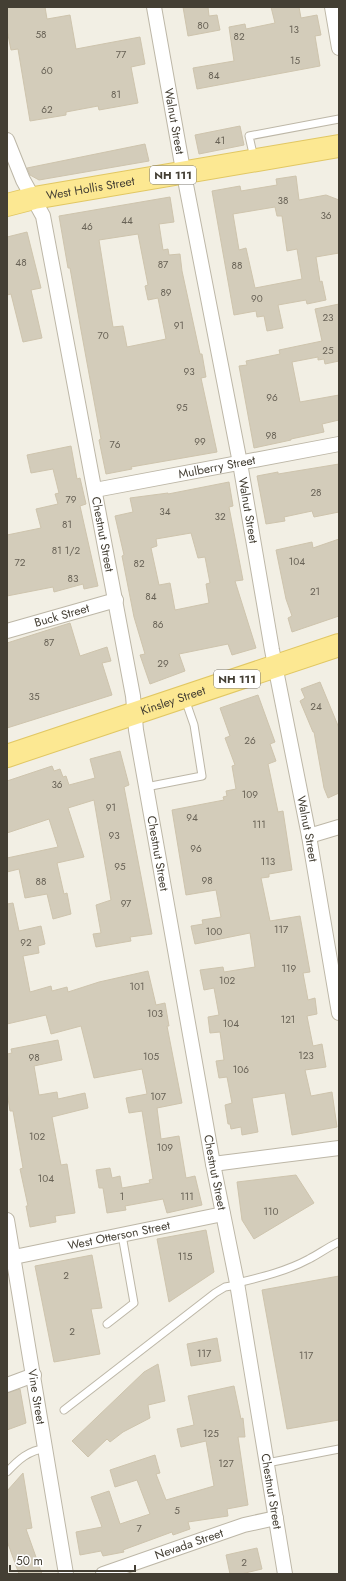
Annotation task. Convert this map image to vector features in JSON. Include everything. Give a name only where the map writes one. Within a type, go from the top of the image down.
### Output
[{"type":"main road","name":"West Hollis Street","points":[[7,205],[34,198],[339,146]]},
{"type":"main road","name":"Kinsley Street","points":[[7,756],[339,645]]},
{"type":"street","name":"Walnut Street","points":[[154,7],[183,173],[240,463],[275,666],[308,836],[339,1013]]},
{"type":"street","points":[[332,7],[339,48]]},
{"type":"street","name":"Chestnut Street","points":[[7,140],[23,180],[43,216],[116,600],[133,696],[136,730],[213,1164],[237,1284],[268,1463],[285,1574]]},
{"type":"street","name":"Mulberry Street","points":[[95,490],[339,444]]},
{"type":"street","name":"Buck Street","points":[[7,631],[116,600]]},
{"type":"street","points":[[308,836],[339,827]]},
{"type":"street","points":[[213,1164],[339,1148]]},
{"type":"street","name":"West Otterson Street","points":[[14,1257],[223,1214]]},
{"type":"street","name":"Vine Street","points":[[7,1220],[66,1574]]},
{"type":"street","points":[[7,1385],[34,1375]]},
{"type":"street","name":"Nevada Street","points":[[103,1574],[249,1524],[276,1518]]},
{"type":"lane","points":[[255,160],[249,136],[339,120]]},
{"type":"lane","points":[[146,787],[202,776],[194,725],[184,697]]},
{"type":"lane","points":[[107,1324],[134,1303],[122,1235]]},
{"type":"lane","points":[[64,1410],[215,1293],[225,1287],[267,1276],[297,1265],[339,1242]]},
{"type":"lane","points":[[7,1472],[24,1456],[46,1448]]},
{"type":"lane","points":[[268,1463],[339,1449]]},
{"type":"building","points":[[7,7],[45,7],[47,19],[70,15],[76,49],[140,37],[145,64],[131,67],[138,103],[99,110],[98,106],[66,112],[66,115],[30,121],[18,49],[11,50],[7,30]]},
{"type":"building","points":[[183,7],[208,7],[209,16],[217,15],[220,30],[188,36]]},
{"type":"building","points":[[271,7],[299,7],[301,18],[317,15],[321,35],[315,36],[320,66],[197,89],[193,68],[234,61],[229,27],[245,24],[246,29],[275,23]]},
{"type":"building","points":[[240,126],[244,145],[199,154],[195,135]]},
{"type":"building","points":[[145,144],[149,161],[39,180],[30,175],[27,168]]},
{"type":"building","points":[[296,176],[299,200],[326,195],[339,200],[339,253],[316,257],[320,282],[322,281],[326,300],[307,304],[306,300],[278,305],[283,328],[267,331],[264,316],[257,317],[256,311],[234,315],[212,191],[240,186],[241,191],[277,185],[276,179]],"holes":[[[275,207],[277,216],[282,216],[287,251],[297,249],[302,279],[255,288],[246,248],[239,250],[233,214]]]},
{"type":"building","points":[[170,197],[174,222],[159,224],[163,250],[168,249],[169,255],[180,254],[182,271],[200,354],[202,354],[206,377],[201,378],[217,452],[131,467],[132,469],[106,474],[70,268],[68,268],[59,216]],"holes":[[[138,234],[148,285],[145,286],[148,300],[158,298],[166,339],[127,347],[123,326],[113,327],[99,240]]]},
{"type":"building","points":[[27,232],[41,288],[31,290],[42,338],[23,342],[11,294],[7,295],[7,237]]},
{"type":"building","points":[[339,304],[339,361],[325,364],[324,359],[318,360],[318,357],[292,362],[300,402],[339,395],[339,420],[322,424],[324,432],[254,448],[239,366],[247,365],[246,361],[280,354],[279,350],[322,341],[315,309]]},
{"type":"building","points":[[71,446],[77,479],[80,478],[86,504],[80,506],[98,586],[84,589],[83,584],[54,592],[53,587],[7,596],[7,535],[41,528],[36,509],[58,504],[55,494],[59,493],[53,469],[31,473],[27,455]]},
{"type":"building","points":[[339,464],[339,512],[314,517],[312,511],[284,517],[285,521],[266,524],[257,476]]},
{"type":"building","points":[[229,482],[233,506],[229,507],[243,580],[235,581],[256,648],[232,655],[228,644],[179,654],[185,671],[150,684],[140,655],[145,654],[134,617],[122,556],[124,555],[115,516],[133,512],[130,498],[168,494]],"holes":[[[191,533],[198,558],[205,557],[210,583],[206,584],[209,603],[175,610],[170,583],[159,585],[151,548],[157,546],[156,539]]]},
{"type":"building","points":[[339,539],[339,616],[292,632],[288,618],[292,616],[286,599],[276,550],[312,542],[313,548]]},
{"type":"building","points":[[70,623],[80,656],[107,647],[111,661],[102,663],[112,695],[7,728],[7,643]]},
{"type":"building","points":[[320,682],[339,728],[339,793],[328,798],[324,788],[314,732],[300,701],[305,698],[301,689]]},
{"type":"building","points":[[258,695],[275,742],[270,744],[276,761],[268,764],[278,812],[283,811],[292,870],[269,874],[269,877],[261,878],[270,921],[300,916],[310,972],[303,973],[308,1000],[315,998],[317,1014],[307,1016],[313,1046],[322,1044],[326,1067],[305,1070],[311,1096],[332,1092],[337,1127],[292,1135],[285,1093],[252,1098],[258,1132],[242,1135],[241,1127],[231,1129],[230,1124],[228,1124],[225,1105],[232,1103],[227,1077],[219,1078],[216,1061],[224,1060],[220,1032],[210,1033],[208,1017],[219,1015],[214,988],[204,990],[200,970],[223,967],[224,972],[255,967],[250,933],[195,944],[191,926],[203,924],[202,920],[221,917],[216,890],[186,895],[172,810],[224,800],[223,797],[227,796],[226,791],[236,789],[232,766],[235,765],[225,738],[230,736],[220,708]]},
{"type":"building","points":[[120,751],[129,785],[124,787],[152,934],[130,937],[131,941],[96,947],[93,934],[101,933],[96,905],[111,900],[94,800],[68,808],[84,857],[57,863],[64,894],[67,893],[71,914],[53,919],[47,894],[25,898],[19,869],[7,872],[7,858],[58,847],[49,819],[7,833],[7,781],[52,766],[54,771],[60,769],[63,777],[66,776],[69,785],[95,778],[90,759]]},
{"type":"building","points":[[13,903],[19,931],[41,926],[45,944],[38,946],[39,953],[23,956],[30,992],[51,986],[52,991],[67,987],[68,992],[99,982],[148,971],[156,1005],[165,1003],[169,1026],[167,1026],[182,1103],[157,1108],[161,1139],[179,1136],[186,1178],[195,1176],[202,1205],[167,1213],[163,1199],[125,1206],[126,1210],[107,1213],[103,1188],[99,1188],[96,1170],[110,1168],[112,1178],[120,1176],[122,1188],[150,1183],[149,1180],[153,1179],[142,1111],[129,1113],[126,1098],[147,1094],[142,1069],[94,1078],[81,1026],[51,1034],[46,1015],[7,1024],[7,904]]},
{"type":"building","points":[[58,1040],[62,1060],[34,1066],[39,1095],[57,1092],[58,1099],[85,1093],[88,1108],[52,1117],[61,1165],[67,1164],[75,1213],[55,1216],[56,1222],[30,1227],[26,1206],[28,1206],[20,1169],[23,1168],[13,1111],[10,1111],[7,1092],[7,1054],[12,1053],[11,1049]]},
{"type":"building","points":[[296,1175],[314,1203],[254,1239],[242,1220],[237,1182]]},
{"type":"building","points":[[206,1230],[214,1272],[169,1302],[157,1239]]},
{"type":"building","points":[[92,1255],[102,1308],[91,1309],[100,1354],[54,1362],[35,1266]]},
{"type":"building","points":[[339,1276],[339,1420],[287,1429],[262,1290]]},
{"type":"building","points":[[217,1338],[221,1361],[191,1366],[187,1344]]},
{"type":"building","points":[[158,1364],[165,1401],[148,1405],[150,1418],[123,1432],[110,1442],[107,1439],[88,1457],[72,1441],[144,1372]]},
{"type":"building","points":[[234,1386],[241,1419],[243,1418],[245,1437],[238,1437],[248,1505],[227,1509],[228,1516],[188,1522],[190,1529],[173,1535],[172,1532],[123,1550],[124,1552],[103,1556],[101,1551],[80,1555],[76,1532],[102,1527],[91,1497],[109,1491],[120,1524],[150,1514],[137,1480],[115,1487],[110,1470],[155,1455],[160,1473],[156,1474],[166,1500],[214,1486],[206,1441],[181,1447],[177,1429],[194,1425],[188,1396]]},
{"type":"building","points":[[20,1389],[26,1423],[7,1430],[7,1393]]},
{"type":"building","points":[[23,1473],[32,1528],[26,1529],[42,1574],[19,1574],[7,1541],[7,1491]]},
{"type":"building","points":[[257,1548],[262,1569],[241,1574],[230,1574],[226,1555]]}]
